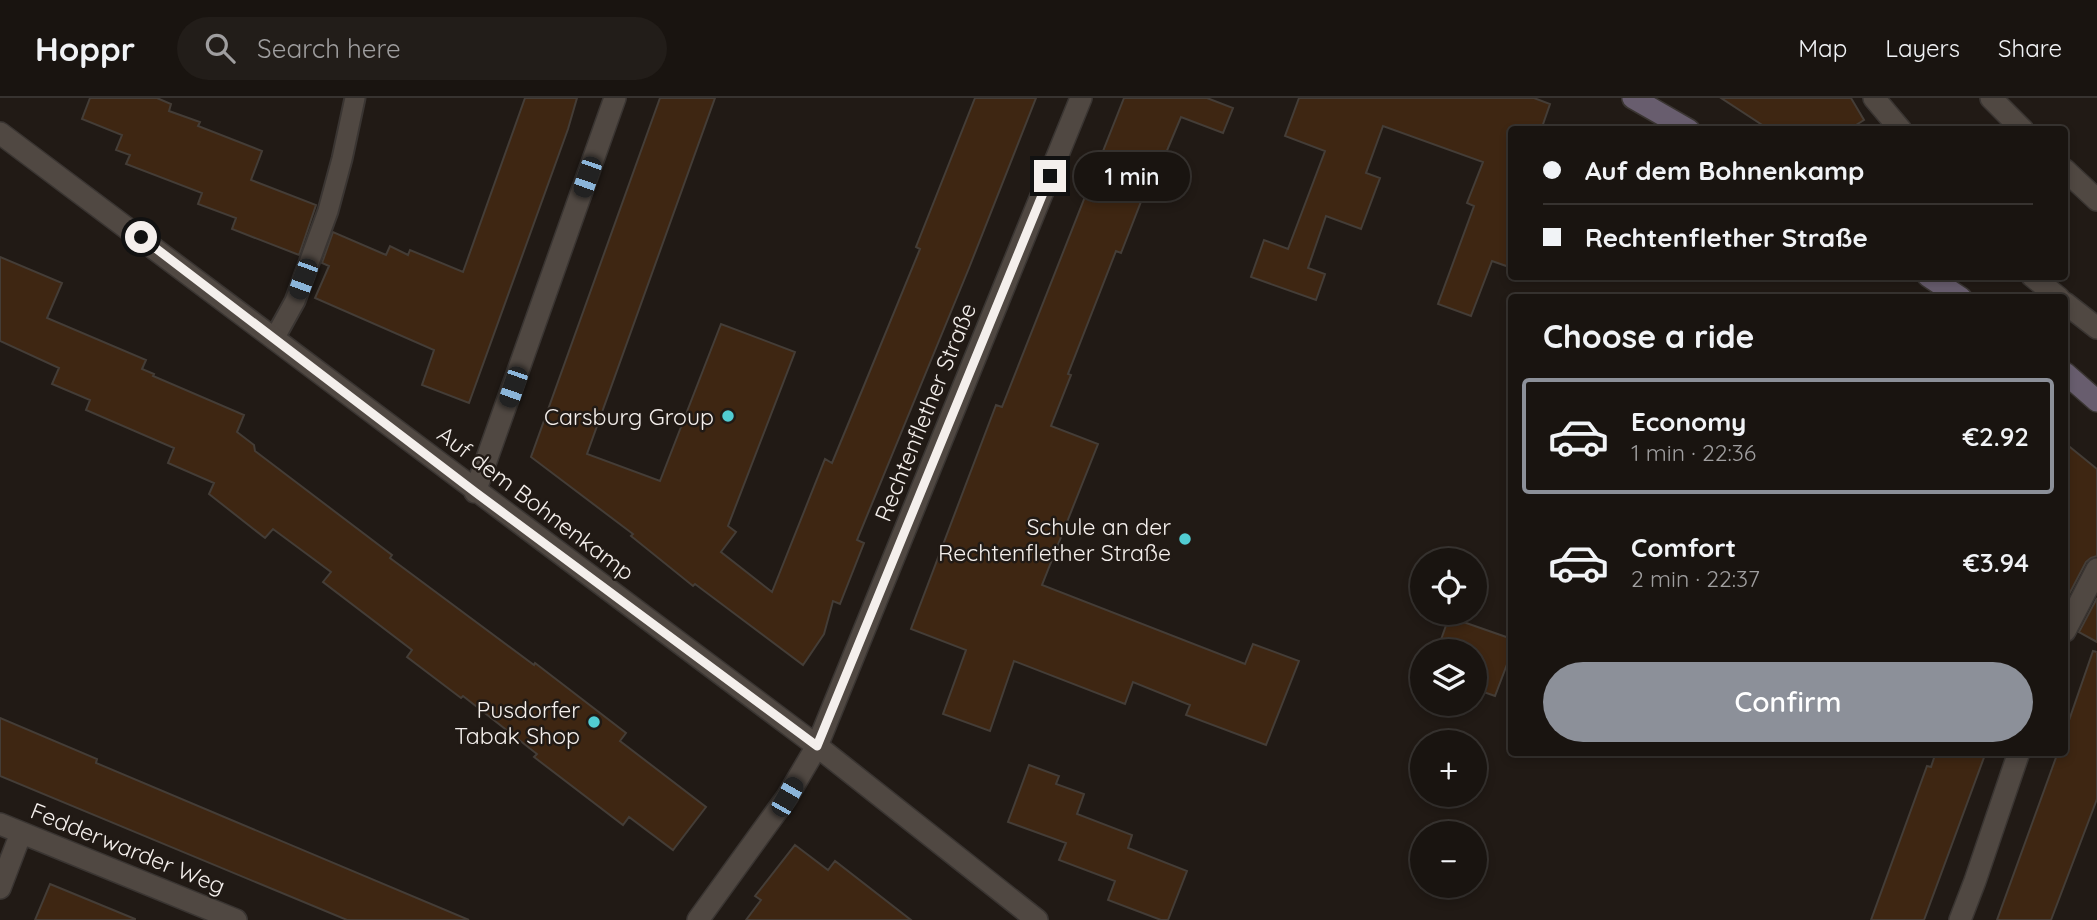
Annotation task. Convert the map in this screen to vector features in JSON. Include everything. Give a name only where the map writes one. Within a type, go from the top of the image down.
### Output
[{"type":"street","points":[[475,492],[615,98]]},
{"type":"street","name":"Rechtenflether Straße","points":[[698,920],[787,797],[817,746],[1081,98]]},
{"type":"street","points":[[1633,98],[1682,126]]},
{"type":"street","points":[[1874,98],[1898,126]]},
{"type":"street","points":[[1990,98],[2019,126]]},
{"type":"street","name":"Auf dem Bohnenkamp","points":[[0,133],[817,746],[1037,920]]},
{"type":"street","points":[[2068,173],[2096,198]]},
{"type":"street","points":[[1933,280],[1955,294]]},
{"type":"street","points":[[2037,280],[2054,294]]},
{"type":"street","points":[[2068,305],[2097,328]]},
{"type":"street","points":[[2068,376],[2097,401]]},
{"type":"street","points":[[2068,625],[2097,569]]},
{"type":"street","points":[[1960,920],[2018,756]]},
{"type":"street","name":"Fedderwarder Weg","points":[[0,824],[236,920]]},
{"type":"street","points":[[0,888],[21,833]]},
{"type":"lane","points":[[274,339],[295,301],[328,211],[355,98]]},
{"type":"building","points":[[90,98],[157,98],[171,104],[169,111],[200,122],[198,126],[262,151],[251,180],[316,205],[299,255],[232,229],[236,218],[198,204],[202,193],[126,164],[130,155],[116,150],[122,135],[82,119]]},
{"type":"building","points":[[525,98],[577,98],[469,403],[422,385],[434,350],[315,298],[329,266],[322,263],[333,232],[386,255],[390,246],[408,255],[410,250],[463,272]]},
{"type":"building","points":[[660,98],[715,98],[587,454],[660,481],[721,324],[795,352],[728,526],[736,532],[721,552],[772,592],[825,459],[832,463],[863,388],[920,249],[916,247],[975,98],[1036,98],[857,540],[864,543],[840,604],[833,601],[824,634],[803,665],[695,584],[693,586],[631,536],[633,534],[531,457]]},
{"type":"building","points":[[1124,98],[1207,98],[1233,108],[1223,133],[1181,117],[1158,172],[1153,171],[1121,253],[1116,251],[1068,374],[1071,375],[1051,426],[1098,444],[1042,585],[1245,664],[1253,644],[1299,661],[1266,745],[1186,715],[1190,705],[1133,682],[1125,704],[1014,661],[990,731],[943,714],[966,650],[911,629],[996,405],[1002,407]]},
{"type":"building","points":[[1299,98],[1534,98],[1550,104],[1542,126],[1508,126],[1508,267],[1492,261],[1471,316],[1438,304],[1474,206],[1467,203],[1483,162],[1383,126],[1366,173],[1380,178],[1361,229],[1326,216],[1308,268],[1325,274],[1316,300],[1251,277],[1264,240],[1288,249],[1325,151],[1285,136]]},
{"type":"building","points":[[1721,98],[1851,98],[1864,120],[1854,126],[1764,126]]},
{"type":"building","points":[[0,257],[62,283],[47,318],[146,360],[142,369],[154,374],[153,376],[244,415],[237,432],[254,445],[255,451],[392,555],[390,558],[626,733],[620,741],[706,807],[673,850],[629,817],[623,825],[534,757],[537,754],[463,696],[461,698],[407,657],[412,650],[323,582],[331,572],[273,529],[265,538],[209,494],[214,483],[168,463],[174,448],[86,410],[90,400],[52,384],[59,368],[0,341]]},
{"type":"building","points":[[2068,445],[2097,469],[2097,556],[2086,562],[2068,596]]},
{"type":"building","points":[[2097,598],[2097,642],[2079,632]]},
{"type":"building","points":[[1446,625],[1472,625],[1508,638],[1508,662],[1495,696],[1487,693],[1487,639],[1441,639]]},
{"type":"building","points":[[2093,651],[2097,652],[2097,799],[2051,920],[1997,920],[2057,756],[2068,756],[2068,723]]},
{"type":"building","points":[[0,718],[97,759],[96,763],[469,920],[347,920],[0,776]]},
{"type":"building","points":[[1935,756],[1985,756],[1924,920],[1871,920],[1927,766],[1931,767]]},
{"type":"building","points":[[1029,765],[1059,776],[1056,784],[1084,794],[1077,814],[1132,835],[1128,848],[1187,871],[1168,920],[1161,920],[1108,900],[1115,881],[1059,860],[1066,843],[1008,822]]},
{"type":"building","points":[[795,845],[828,870],[835,861],[911,920],[746,920],[761,900],[755,896]]},
{"type":"building","points":[[50,884],[135,919],[135,920],[35,920]]},
{"type":"place","name":"Carsburg Group","points":[[728,416]]},
{"type":"place","name":"Schule an der Rechtenflether Straße","points":[[1185,539]]},
{"type":"place","name":"Pusdorfer Tabak Shop","points":[[594,722]]},
{"type":"route","points":[[141,237],[475,492],[817,746],[1050,176]]}]
